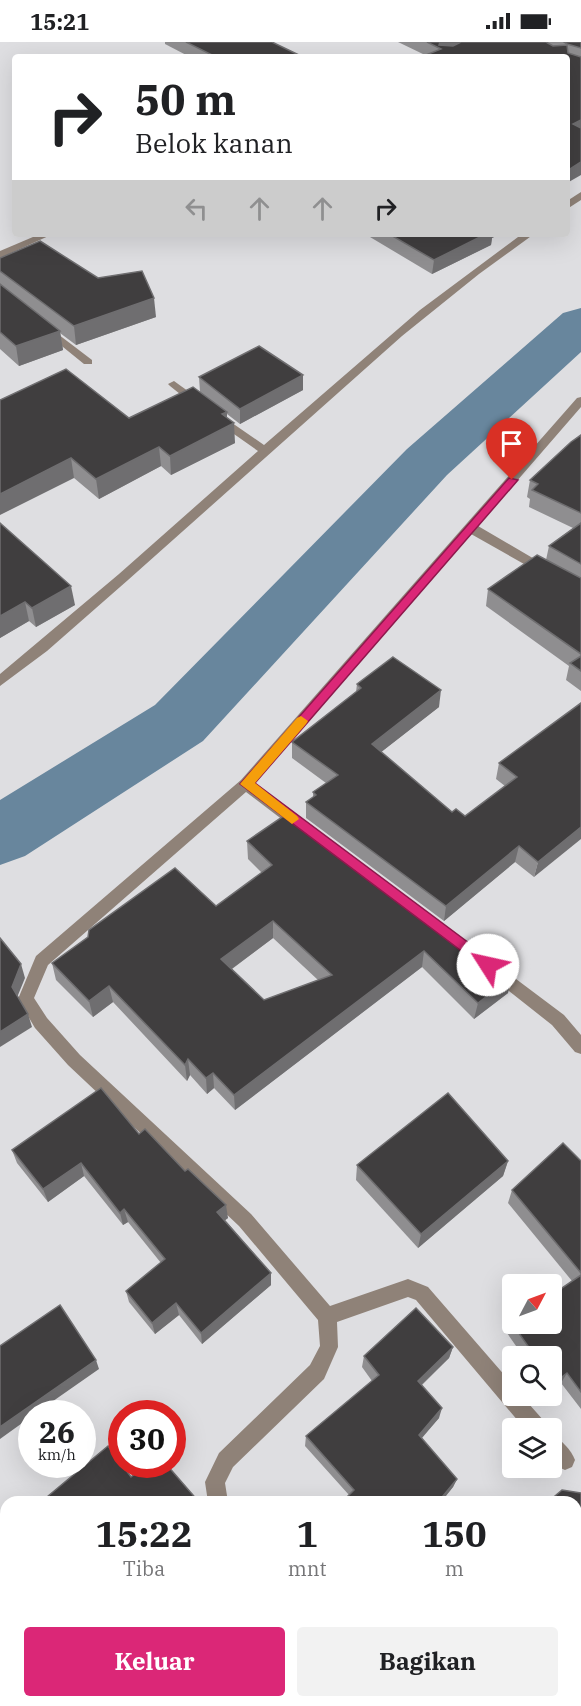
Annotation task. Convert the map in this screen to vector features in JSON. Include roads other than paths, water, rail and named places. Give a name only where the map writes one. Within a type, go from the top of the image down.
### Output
[{"type":"street","points":[[0,255],[41,237]]},
{"type":"street","points":[[0,681],[116,587],[405,327],[477,268],[524,237]]},
{"type":"street","points":[[35,320],[88,362]]},
{"type":"street","points":[[174,384],[265,451]]},
{"type":"street","points":[[217,1496],[215,1482],[226,1460],[317,1372],[329,1347],[327,1316],[245,1220],[74,1060],[40,1023],[26,999],[42,961],[246,784],[581,400]]},
{"type":"street","points":[[471,528],[555,576]]},
{"type":"street","points":[[246,784],[309,833]]},
{"type":"street","points":[[478,958],[558,1020],[581,1047]]},
{"type":"street","points":[[327,1316],[408,1288],[415,1289],[422,1293],[528,1418]]},
{"type":"waterway","points":[[0,836],[179,723],[427,462],[581,324]]}]
